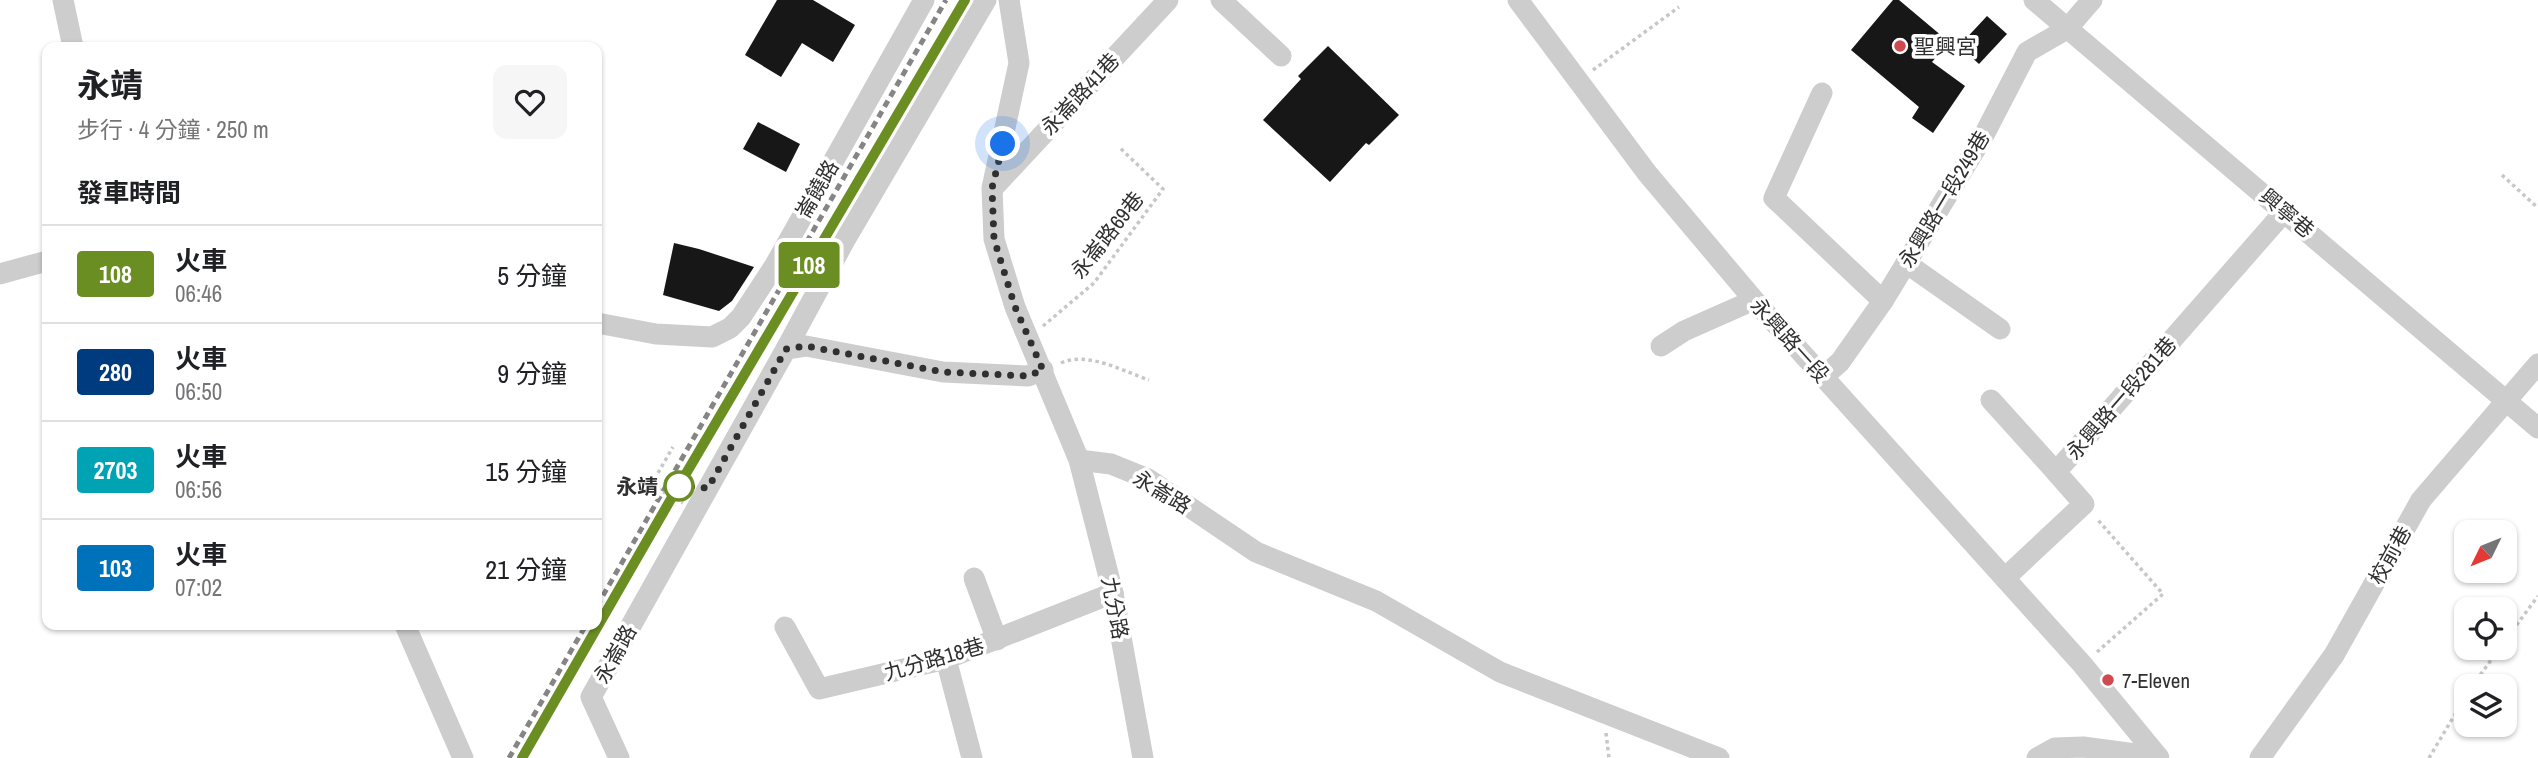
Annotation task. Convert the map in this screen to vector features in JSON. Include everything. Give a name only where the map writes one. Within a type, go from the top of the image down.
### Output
[{"type":"street","points":[[63,0],[72,42]]},
{"type":"street","name":"崙饒路","points":[[602,324],[656,334],[712,337],[730,328],[741,317],[775,265],[925,0]]},
{"type":"street","points":[[786,349],[845,240],[986,0]]},
{"type":"street","points":[[1009,0],[1019,63],[992,188],[994,239],[1015,307],[1079,460]]},
{"type":"street","name":"永崙路41巷","points":[[992,188],[1168,0]]},
{"type":"street","points":[[1221,0],[1281,56]]},
{"type":"street","name":"永興路一段","points":[[1518,0],[1647,173],[1754,300],[2082,664],[2159,757]]},
{"type":"street","name":"興寧巷","points":[[2034,0],[2538,428]]},
{"type":"street","name":"永興路一段249巷","points":[[1824,376],[1839,362],[1883,302],[1984,135],[2027,52],[2067,29],[2092,0]]},
{"type":"street","points":[[1822,93],[1774,198],[1883,302]]},
{"type":"street","name":"永興路一段281巷","points":[[2084,504],[2056,472],[2285,211]]},
{"type":"street","points":[[0,274],[42,262]]},
{"type":"street","points":[[1906,262],[2000,329]]},
{"type":"street","points":[[1661,346],[1684,331],[1754,300]]},
{"type":"street","points":[[786,349],[806,346],[943,372],[1028,376],[1043,370]]},
{"type":"street","name":"永崙路","points":[[619,758],[591,697],[786,349]]},
{"type":"street","name":"校前巷","points":[[2260,758],[2334,655],[2421,500],[2538,364]]},
{"type":"street","points":[[1991,400],[2056,472]]},
{"type":"street","name":"永崙路","points":[[1079,460],[1111,464],[1148,479],[1256,552],[1376,601],[1500,672],[1719,758]]},
{"type":"street","name":"九分路","points":[[1079,460],[1112,593],[1143,758]]},
{"type":"street","points":[[2005,578],[2084,504]]},
{"type":"street","points":[[974,578],[997,640]]},
{"type":"street","name":"九分路18巷","points":[[785,627],[819,689],[946,659],[1112,593]]},
{"type":"street","points":[[407,630],[463,758]]},
{"type":"street","points":[[946,659],[972,758]]},
{"type":"street","points":[[2037,758],[2055,748],[2083,747],[2159,757]]},
{"type":"path","points":[[1578,81],[1679,7]]},
{"type":"path","name":"永崙路69巷","points":[[1029,338],[1094,283],[1163,189],[1120,148]]},
{"type":"path","points":[[2502,176],[2538,208]]},
{"type":"path","points":[[1043,370],[1070,359],[1098,362],[1149,380]]},
{"type":"path","points":[[673,447],[651,485],[683,503]]},
{"type":"path","points":[[2082,664],[2163,594],[2084,504]]},
{"type":"path","points":[[2517,624],[2538,596]]},
{"type":"path","points":[[2429,758],[2454,716]]},
{"type":"building","points":[[777,0],[813,0],[855,25],[833,62],[802,43],[781,77],[745,55]]},
{"type":"building","name":"聖興宮","points":[[1893,0],[1899,0],[1949,42],[1932,62],[1965,86],[1933,133],[1912,118],[1919,107],[1851,50]]},
{"type":"building","points":[[1987,16],[2007,34],[1979,64],[1959,46]]},
{"type":"building","points":[[1328,46],[1399,115],[1369,145],[1366,143],[1330,182],[1263,120],[1301,79],[1298,76]]},
{"type":"building","points":[[758,122],[800,144],[786,172],[743,149]]},
{"type":"building","points":[[674,243],[754,267],[732,301],[719,311],[663,295]]},
{"type":"railway","points":[[602,597],[946,0]]},
{"type":"railway","points":[[602,619],[965,0]]},
{"type":"railway","points":[[509,758],[583,630]]},
{"type":"railway","points":[[522,758],[596,630]]},
{"type":"train","name":"108","points":[[602,619],[965,0]]},
{"type":"train","name":"108","points":[[522,758],[596,630]]},
{"type":"place","name":"聖興宮","points":[[1900,46]]},
{"type":"place","name":"永靖","points":[[679,486]]},
{"type":"place","name":"7-Eleven","points":[[2108,680]]},
{"type":"route","points":[[679,486],[708,488],[786,349],[806,346],[943,372],[1028,376],[1043,370],[1015,307],[994,239],[992,188],[1003,144]]}]
